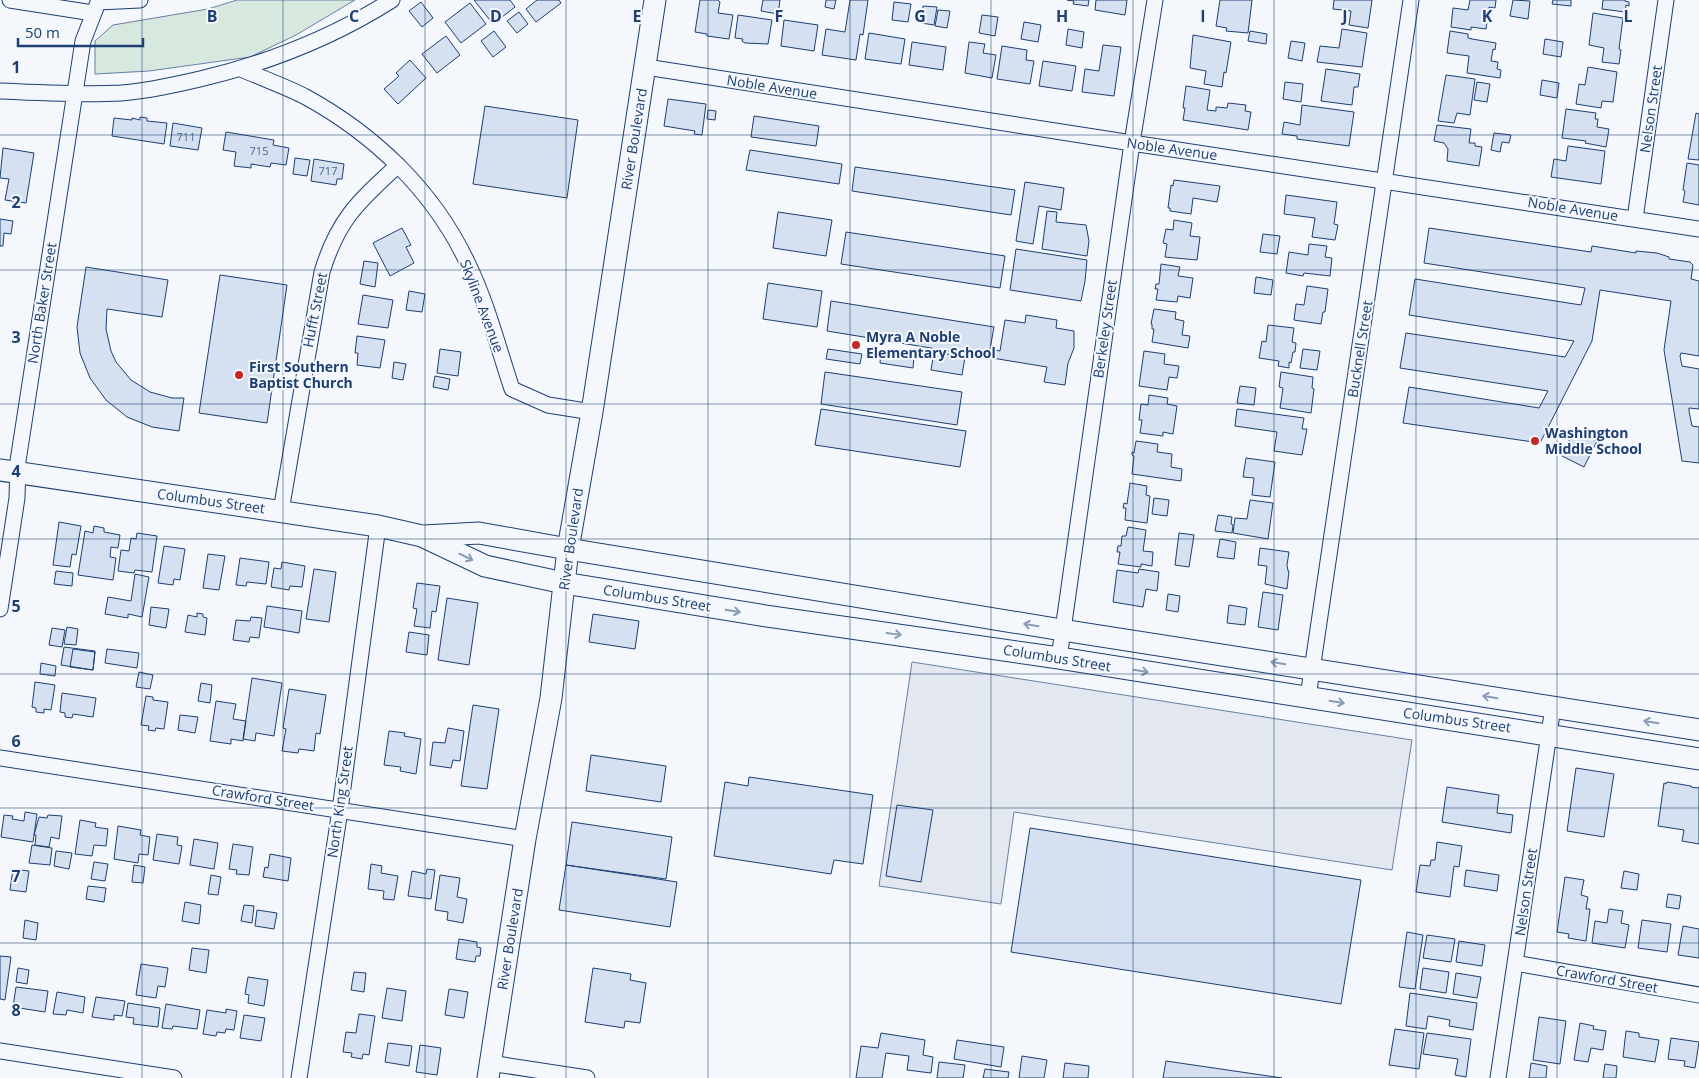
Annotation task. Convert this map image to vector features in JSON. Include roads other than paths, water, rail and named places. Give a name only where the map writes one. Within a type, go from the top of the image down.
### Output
[{"type":"main road","name":"River Boulevard","points":[[489,1070],[551,698],[568,549],[592,412],[655,0]]},
{"type":"main road","name":"Columbus Street","points":[[10,472],[378,526],[422,536],[485,566],[564,583],[735,611],[1059,658],[1699,759]]},
{"type":"main road","name":"Columbus Street","points":[[422,536],[479,533],[1062,630],[1699,730]]},
{"type":"street","points":[[10,0],[97,5],[140,0]]},
{"type":"street","points":[[0,91],[74,95],[124,92],[172,86],[241,69],[292,52],[332,34],[392,0]]},
{"type":"street","name":"Berkeley Street","points":[[1059,658],[1132,143],[1155,0]]},
{"type":"street","name":"Bucknell Street","points":[[1308,697],[1386,180],[1411,0]]},
{"type":"street","name":"Nelson Street","points":[[1635,219],[1666,0]]},
{"type":"street","name":"North Baker Street","points":[[0,609],[17,498],[10,472],[18,461],[83,41],[97,5]]},
{"type":"street","name":"Noble Avenue","points":[[646,67],[1699,229]]},
{"type":"street","name":"Skyline Avenue","points":[[241,69],[302,96],[335,114],[366,136],[398,165],[428,199],[450,230],[468,263],[480,292],[512,389],[548,405],[592,412]]},
{"type":"street","name":"Hufft Street","points":[[281,511],[322,272],[329,250],[340,228],[354,208],[398,165]]},
{"type":"street","name":"North King Street","points":[[299,1078],[340,810],[378,526]]},
{"type":"street","name":"Nelson Street","points":[[1498,1078],[1553,707]]},
{"type":"street","name":"Crawford Street","points":[[0,758],[526,839]]},
{"type":"street","name":"Crawford Street","points":[[1515,963],[1699,995]]},
{"type":"street","points":[[0,1051],[174,1078]]},
{"type":"street","points":[[489,1070],[587,1078]]},
{"type":"place","name":"Myra A Noble Elementary School","points":[[856,345]]},
{"type":"place","name":"First Southern Baptist Church","points":[[239,375]]},
{"type":"place","name":"Washington Middle School","points":[[1535,441]]}]
